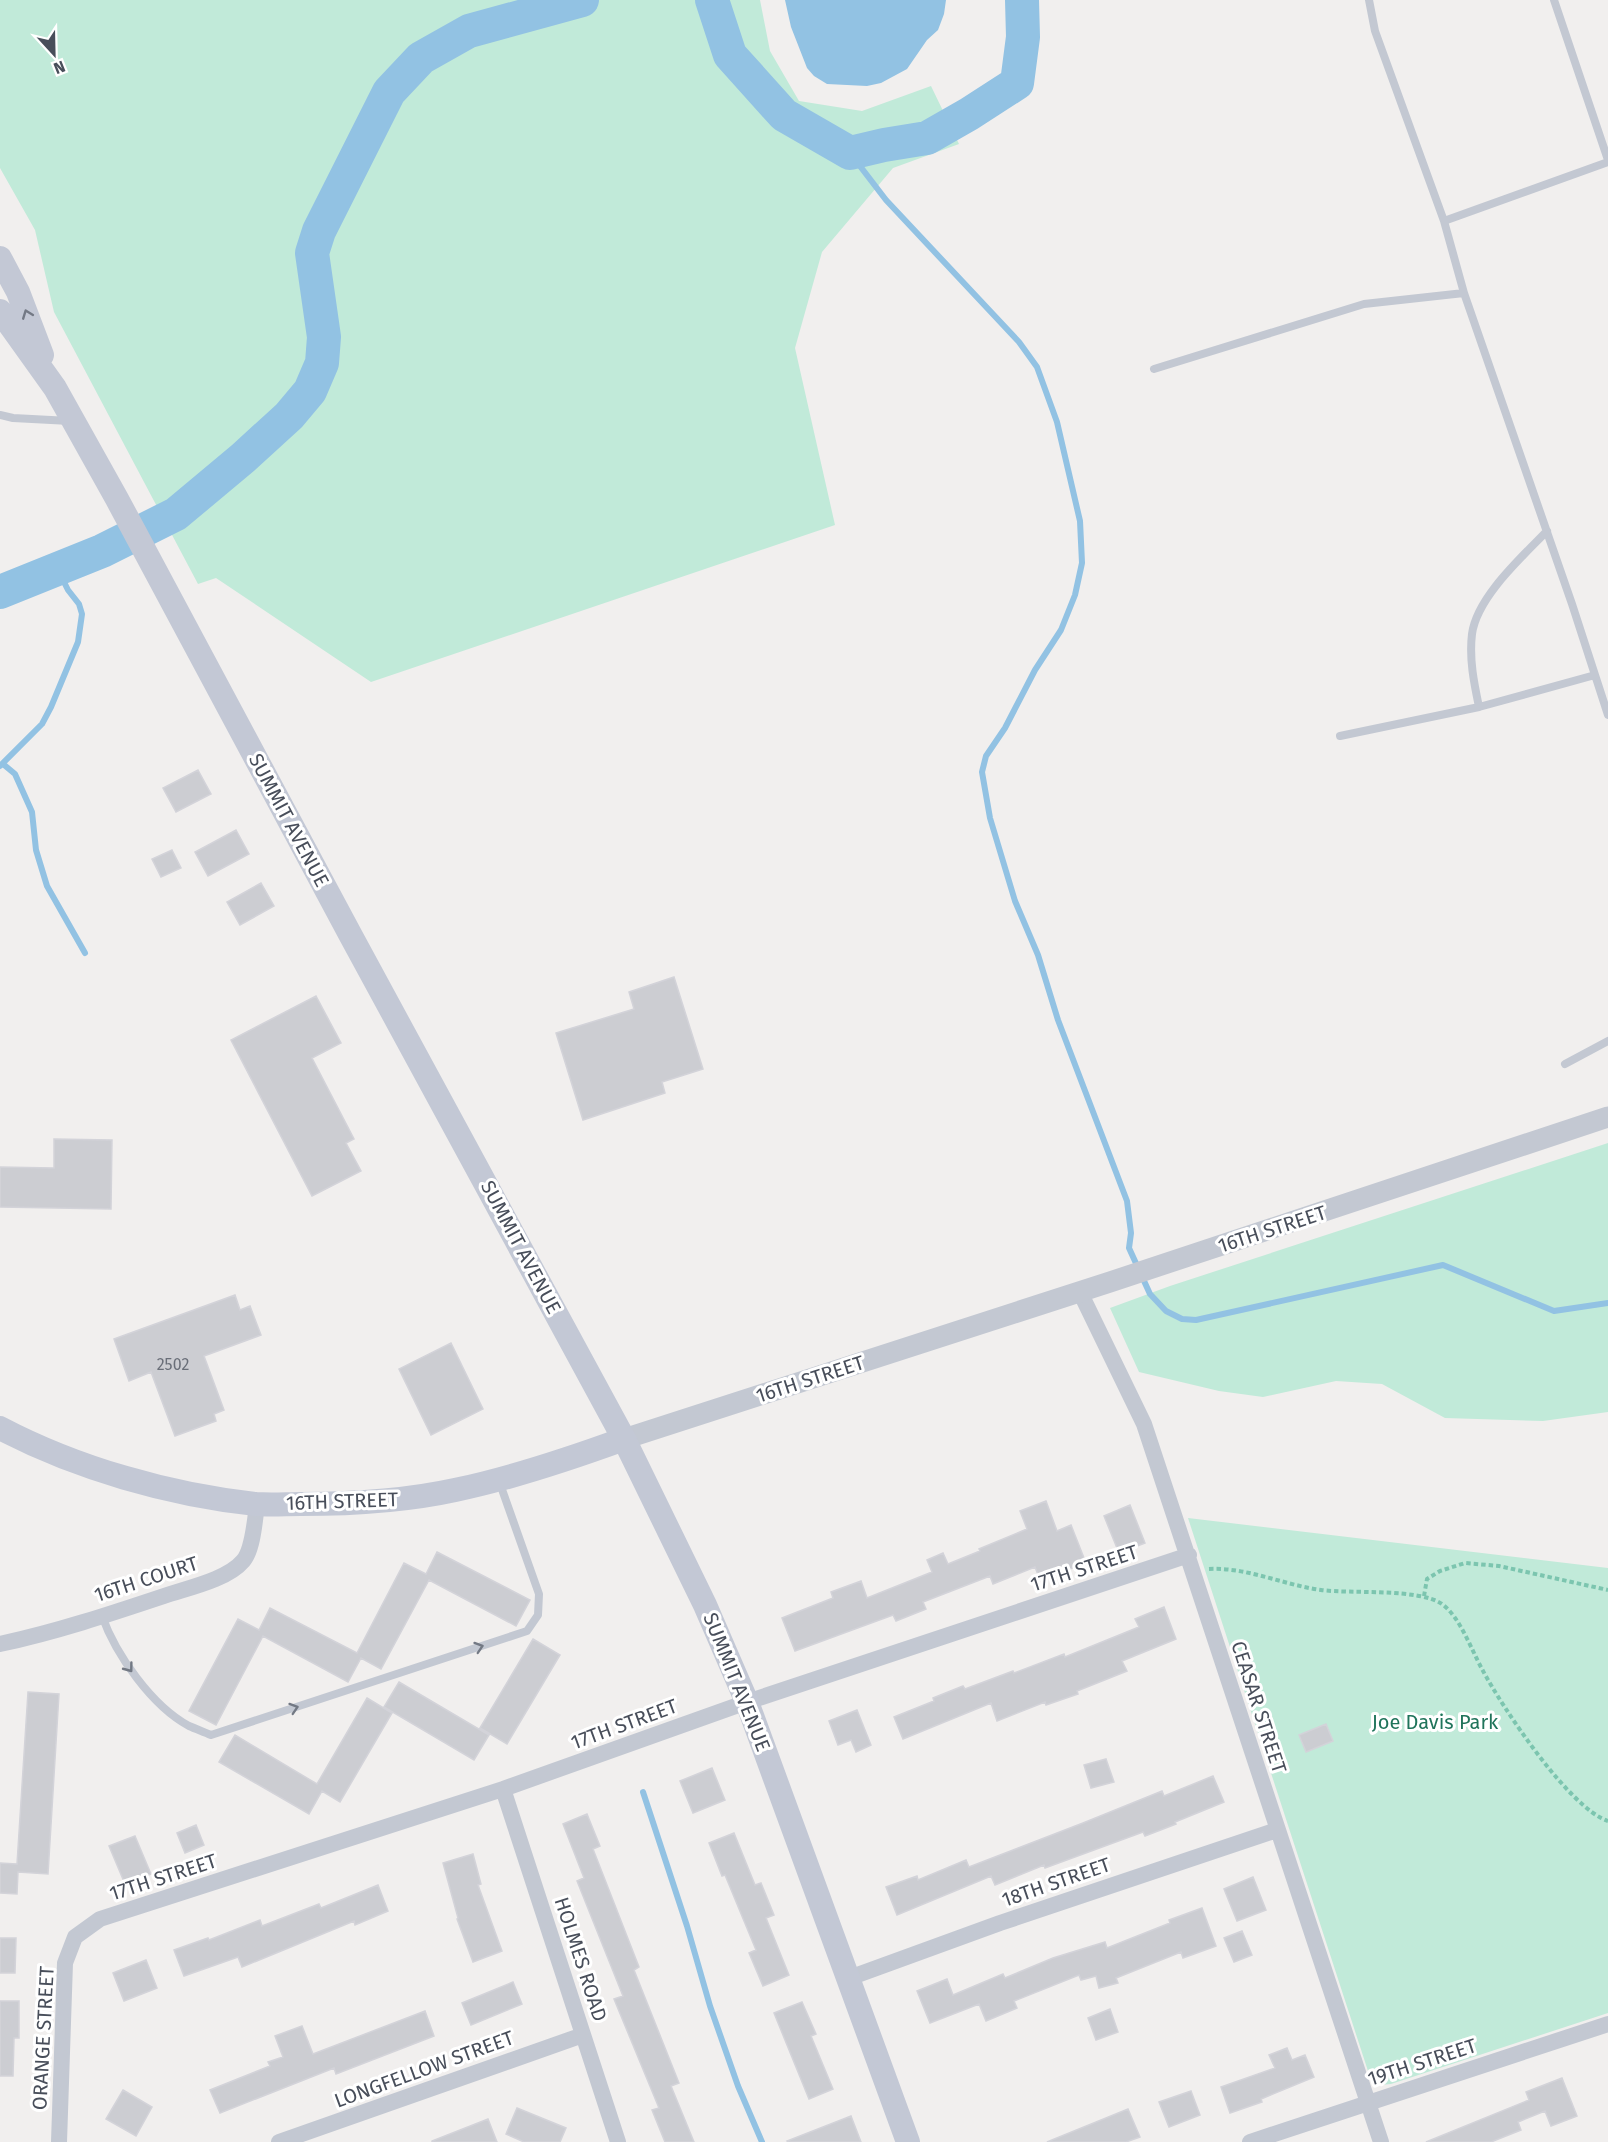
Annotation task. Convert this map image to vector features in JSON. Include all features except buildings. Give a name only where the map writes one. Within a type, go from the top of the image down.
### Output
[{"type":"main road","name":"SUMMIT AVENUE","points":[[0,258],[18,292],[55,388]]},
{"type":"main road","name":"SUMMIT AVENUE","points":[[0,311],[55,388],[117,499],[345,926],[624,1439],[705,1605],[747,1702],[909,2142]]},
{"type":"main road","name":"16TH STREET","points":[[0,1428],[26,1442],[76,1462],[155,1486],[257,1504],[336,1504],[453,1491],[551,1466],[624,1439]]},
{"type":"street","name":"16TH STREET","points":[[624,1439],[1160,1266],[1608,1117]]},
{"type":"street","name":"CEASAR STREET","points":[[1080,1292],[1144,1424],[1381,2142]]},
{"type":"street","name":"16TH COURT","points":[[0,1644],[102,1616],[213,1580],[236,1569],[245,1559],[251,1541],[257,1504]]},
{"type":"street","name":"17TH STREET","points":[[75,1937],[100,1919],[503,1789],[747,1702],[1189,1555]]},
{"type":"street","name":"HOLMES ROAD","points":[[503,1789],[618,2142]]},
{"type":"street","name":"18TH STREET","points":[[849,1978],[1000,1923],[1277,1830]]},
{"type":"street","name":"ORANGE STREET","points":[[59,2142],[65,1963],[75,1937]]},
{"type":"street","name":"19TH STREET","points":[[1250,2142],[1608,2024]]},
{"type":"street","name":"LONGFELLOW STREET","points":[[279,2142],[324,2135],[583,2035]]},
{"type":"lane","points":[[1369,0],[1375,31],[1444,221],[1464,293],[1608,715]]},
{"type":"lane","points":[[1444,221],[1608,161],[1554,0]]},
{"type":"lane","points":[[1154,369],[1364,304],[1464,293]]},
{"type":"lane","points":[[0,415],[74,422]]},
{"type":"lane","points":[[1479,707],[1472,678],[1472,633],[1484,603],[1504,575],[1547,531]]},
{"type":"lane","points":[[1340,736],[1479,707],[1595,675]]},
{"type":"lane","points":[[1565,1064],[1608,1041]]},
{"type":"lane","points":[[102,1616],[109,1637],[128,1668],[166,1709],[188,1725],[211,1735],[527,1631],[538,1615],[539,1594],[498,1480]]},
{"type":"path","points":[[1424,1596],[1427,1580],[1440,1571],[1465,1563],[1499,1566],[1608,1590]]},
{"type":"path","points":[[1209,1569],[1226,1568],[1321,1590],[1424,1596],[1442,1604],[1455,1617],[1488,1680],[1559,1781],[1581,1804],[1601,1819],[1608,1821]]},
{"type":"green space","points":[[0,0],[760,0],[770,51],[799,101],[862,111],[931,86],[959,144],[893,168],[822,252],[795,348],[835,525],[371,682],[216,578],[198,584],[54,312],[35,230],[0,168]]},
{"type":"green space","points":[[1608,1143],[1608,1412],[1543,1421],[1445,1418],[1382,1384],[1336,1381],[1263,1397],[1219,1391],[1139,1372],[1110,1308],[1170,1286]]},
{"type":"green space","name":"Joe Davis Park","points":[[1188,1518],[1608,1568],[1608,2013],[1391,2084],[1380,2085],[1368,2071]]},
{"type":"water","points":[[785,0],[946,0],[938,30],[927,40],[907,69],[881,83],[867,86],[827,84],[814,76],[807,68],[791,27]]},
{"type":"waterway","points":[[0,592],[102,551],[176,514],[289,416],[310,391],[322,363],[324,337],[312,253],[319,231],[389,92],[421,58],[469,31],[582,0]]},
{"type":"waterway","points":[[712,0],[730,55],[784,115],[850,153],[927,138],[1017,83],[1023,37],[1022,0]]},
{"type":"waterway","points":[[850,153],[886,200],[1019,342],[1037,367],[1057,422],[1080,521],[1082,563],[1075,595],[1061,630],[1035,670],[1005,728],[986,756],[982,772],[990,818],[1015,901],[1038,955],[1058,1020],[1127,1201],[1131,1233],[1129,1248],[1150,1294],[1166,1311],[1182,1319],[1196,1320],[1443,1265],[1554,1311],[1608,1303]]},
{"type":"waterway","points":[[0,766],[42,724],[78,642],[82,614],[79,604],[68,590],[58,570]]},
{"type":"waterway","points":[[3,764],[15,774],[32,812],[36,850],[47,886],[85,953]]},
{"type":"waterway","points":[[643,1792],[687,1926],[710,2006],[738,2086],[762,2142]]}]
